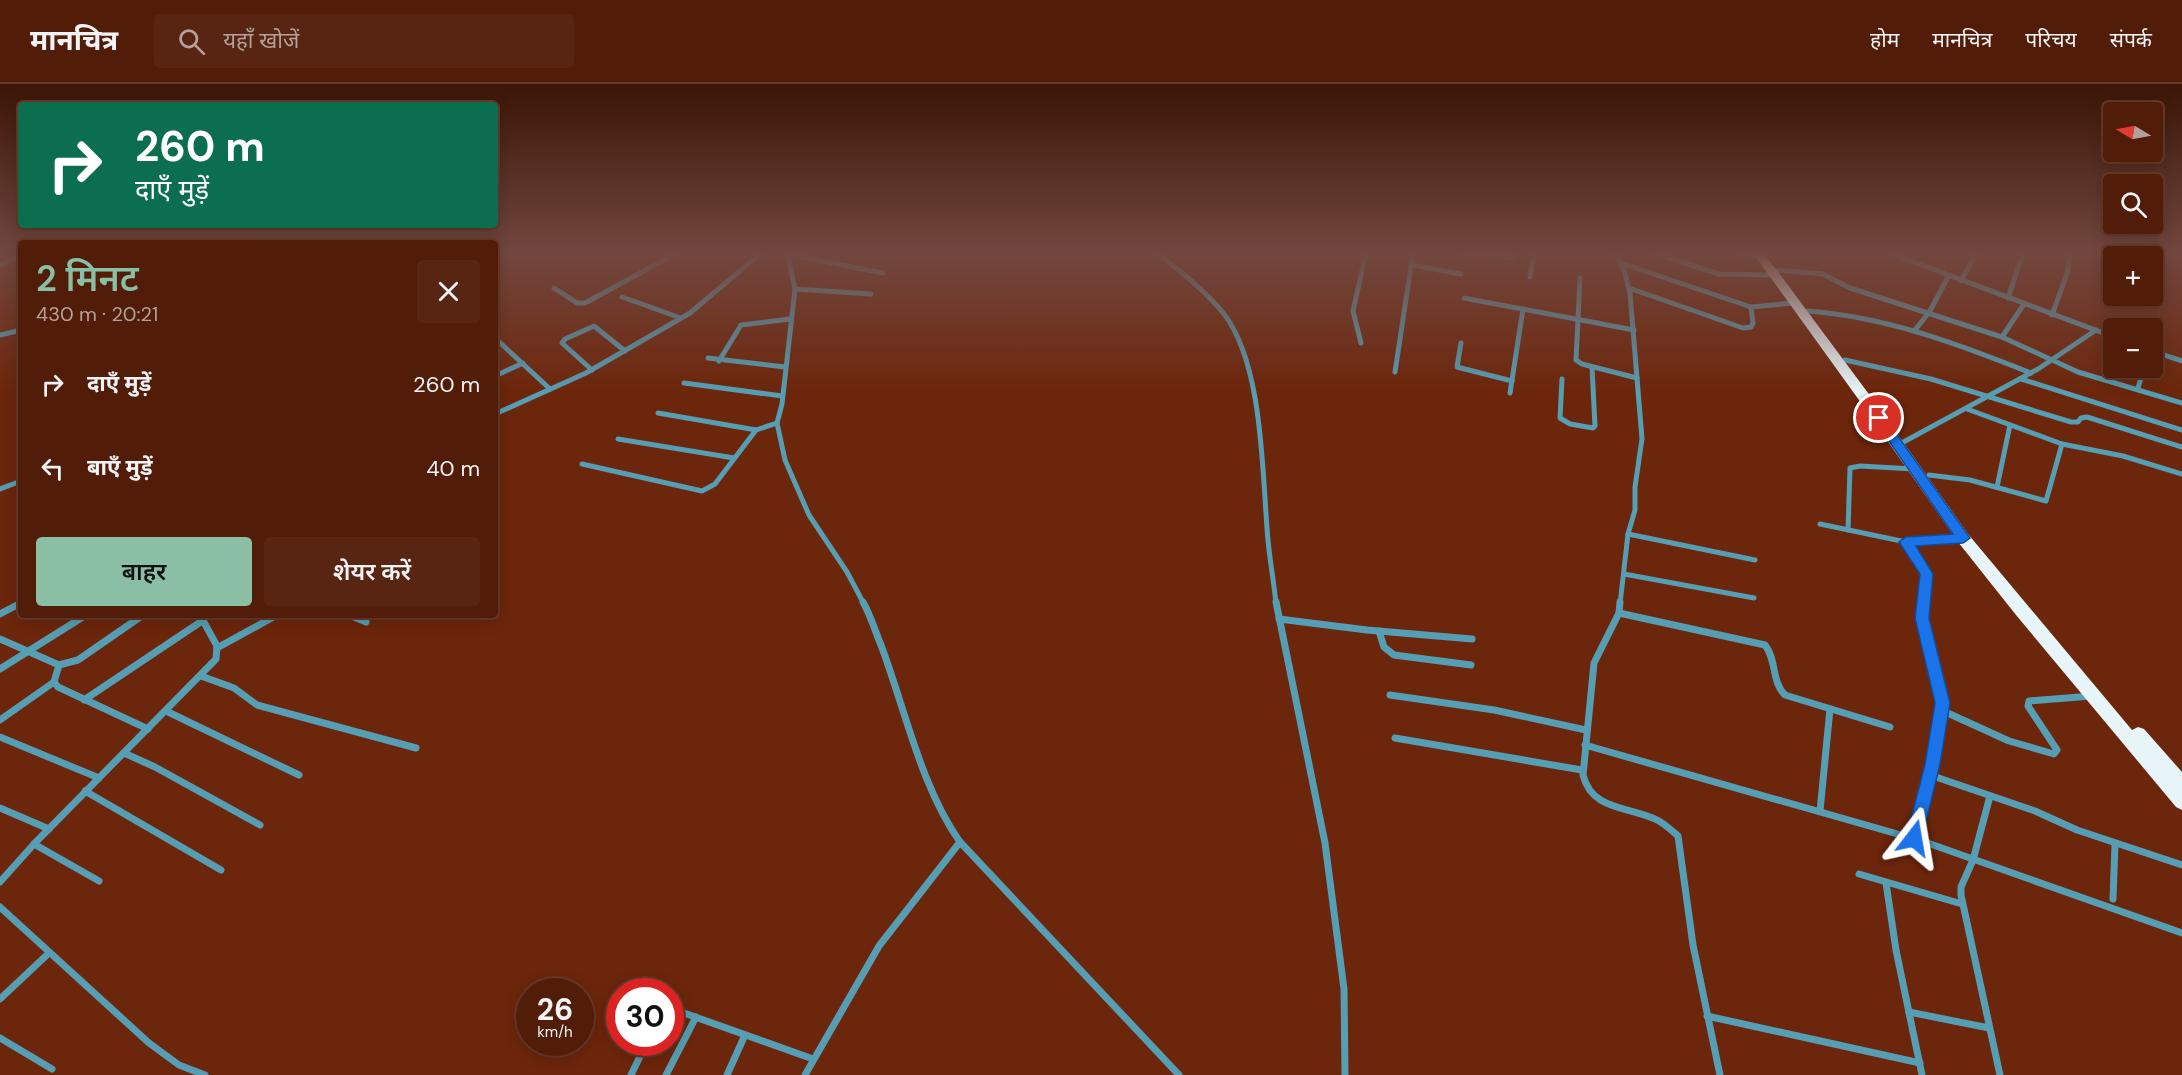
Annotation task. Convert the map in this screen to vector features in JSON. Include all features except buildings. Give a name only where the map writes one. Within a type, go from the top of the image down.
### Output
[{"type":"highway","points":[[1791,299],[1929,475],[2016,591],[2182,784]]},
{"type":"highway","points":[[1798,299],[1845,360],[1902,443],[1915,469],[1963,538],[2182,802]]},
{"type":"street","points":[[571,299],[577,303],[585,303],[592,299]]},
{"type":"street","points":[[628,299],[681,318]]},
{"type":"street","points":[[498,413],[592,370],[681,318],[704,299]]},
{"type":"street","points":[[793,299],[777,423],[785,460],[809,515],[847,572],[867,609],[899,694],[932,794],[943,818],[960,842],[1179,1075]]},
{"type":"street","points":[[1210,299],[1225,315],[1237,337],[1253,381],[1261,446],[1268,543],[1279,619],[1325,843],[1344,989],[1345,1075]]},
{"type":"street","points":[[1356,299],[1353,311],[1360,343]]},
{"type":"street","points":[[1395,372],[1407,299]]},
{"type":"street","points":[[1471,299],[1634,330]]},
{"type":"street","points":[[1580,299],[1576,360],[1592,367],[1637,378]]},
{"type":"street","points":[[1630,299],[1642,439],[1635,487],[1635,510],[1628,534],[1619,613],[1594,663],[1582,770],[1587,788],[1598,801],[1659,821],[1678,836],[1694,945],[1720,1075]]},
{"type":"street","points":[[1661,299],[1743,328],[1751,327],[1753,323],[1750,307]]},
{"type":"street","points":[[1727,299],[1750,307],[1793,303]]},
{"type":"street","points":[[1887,299],[2002,337],[2050,361],[2182,403]]},
{"type":"street","points":[[1915,330],[1930,312],[1937,299]]},
{"type":"street","points":[[2011,299],[2103,333]]},
{"type":"street","points":[[2052,315],[2058,299]]},
{"type":"street","points":[[2002,337],[2024,304]]},
{"type":"street","points":[[1510,393],[1522,309]]},
{"type":"street","points":[[1808,311],[1849,314],[1915,330],[2031,373]]},
{"type":"street","points":[[720,361],[741,325],[790,319]]},
{"type":"street","points":[[592,370],[562,343],[565,339],[594,326],[625,351]]},
{"type":"street","points":[[1902,443],[2021,379],[2096,330]]},
{"type":"street","points":[[0,335],[18,331]]},
{"type":"street","points":[[498,341],[550,389]]},
{"type":"street","points":[[1461,343],[1457,367],[1512,381]]},
{"type":"street","points":[[498,347],[502,345]]},
{"type":"street","points":[[2163,355],[2182,361]]},
{"type":"street","points":[[708,358],[785,367]]},
{"type":"street","points":[[1845,360],[1883,366],[1991,396],[2071,422],[2078,422],[2081,418],[2087,417],[2182,447]]},
{"type":"street","points":[[498,375],[523,363]]},
{"type":"street","points":[[1562,380],[1560,418],[1570,424],[1593,428],[1595,426],[1592,367]]},
{"type":"street","points":[[2138,388],[2141,378]]},
{"type":"street","points":[[2021,379],[2182,430]]},
{"type":"street","points":[[684,383],[782,396]]},
{"type":"street","points":[[1967,409],[2062,444],[2123,456],[2182,474]]},
{"type":"street","points":[[658,413],[756,430],[777,423]]},
{"type":"street","points":[[1997,487],[2010,425]]},
{"type":"street","points":[[582,464],[702,491],[715,484],[756,430]]},
{"type":"street","points":[[618,439],[734,458]]},
{"type":"street","points":[[1929,475],[1970,480],[2042,501],[2048,500],[2062,444]]},
{"type":"street","points":[[1848,530],[1850,468],[1860,466],[1915,469]]},
{"type":"street","points":[[0,489],[18,482]]},
{"type":"street","points":[[1820,524],[1906,542],[1963,538]]},
{"type":"street","points":[[1628,534],[1755,560]]},
{"type":"street","points":[[1906,542],[1926,574],[1922,618],[1942,703],[1930,775],[1914,838]]},
{"type":"street","points":[[1624,574],[1754,598]]},
{"type":"street","points":[[0,614],[18,605]]},
{"type":"street","points":[[1619,613],[1765,645],[1772,653],[1772,667],[1782,693],[1890,727]]},
{"type":"street","points":[[0,669],[81,618]]},
{"type":"street","points":[[0,639],[59,665],[78,660],[139,618]]},
{"type":"street","points":[[84,700],[199,618]]},
{"type":"street","points":[[0,882],[34,843],[216,659],[217,648],[201,618]]},
{"type":"street","points":[[217,648],[272,618]]},
{"type":"street","points":[[356,618],[366,622]]},
{"type":"street","points":[[1279,619],[1472,639]]},
{"type":"street","points":[[1379,631],[1384,647],[1394,655],[1471,665]]},
{"type":"street","points":[[0,720],[54,682],[59,665]]},
{"type":"street","points":[[201,676],[234,688],[258,705],[416,748]]},
{"type":"street","points":[[54,682],[58,687],[148,729]]},
{"type":"street","points":[[1390,695],[1494,710],[1586,730]]},
{"type":"street","points":[[1941,710],[2009,741],[2054,754],[2057,750],[2028,706],[2029,701],[2093,696]]},
{"type":"street","points":[[1820,811],[1830,709]]},
{"type":"street","points":[[166,711],[299,775]]},
{"type":"street","points":[[0,737],[99,778]]},
{"type":"street","points":[[1395,738],[1582,770]]},
{"type":"street","points":[[1585,745],[1736,790],[1914,838],[2182,933]]},
{"type":"street","points":[[124,753],[155,767],[260,825]]},
{"type":"street","points":[[1930,775],[2035,811],[2115,844],[2182,866]]},
{"type":"street","points":[[85,791],[221,870]]},
{"type":"street","points":[[1990,796],[1973,860],[1961,887],[1962,904],[2000,1075]]},
{"type":"street","points":[[0,808],[49,829]]},
{"type":"street","points":[[805,1075],[879,946],[960,842]]},
{"type":"street","points":[[34,843],[99,881]]},
{"type":"street","points":[[2113,899],[2111,890],[2116,863],[2115,844]]},
{"type":"street","points":[[1859,874],[1962,904]]},
{"type":"street","points":[[1886,883],[1896,950],[1922,1075]]},
{"type":"street","points":[[0,907],[149,1044],[186,1068],[206,1075]]},
{"type":"street","points":[[0,999],[49,953]]},
{"type":"street","points":[[1909,1012],[1989,1028]]},
{"type":"street","points":[[684,1013],[813,1059]]},
{"type":"street","points":[[1707,1016],[1920,1062]]},
{"type":"street","points":[[666,1075],[696,1017]]},
{"type":"street","points":[[727,1075],[745,1035]]},
{"type":"street","points":[[0,1038],[52,1069]]},
{"type":"street","points":[[631,1075],[640,1056]]},
{"type":"street","points":[[180,1075],[186,1068]]},
{"type":"route","points":[[1879,418],[1963,538],[1906,542],[1926,574],[1922,618],[1942,703],[1932,764],[1914,838]]}]
